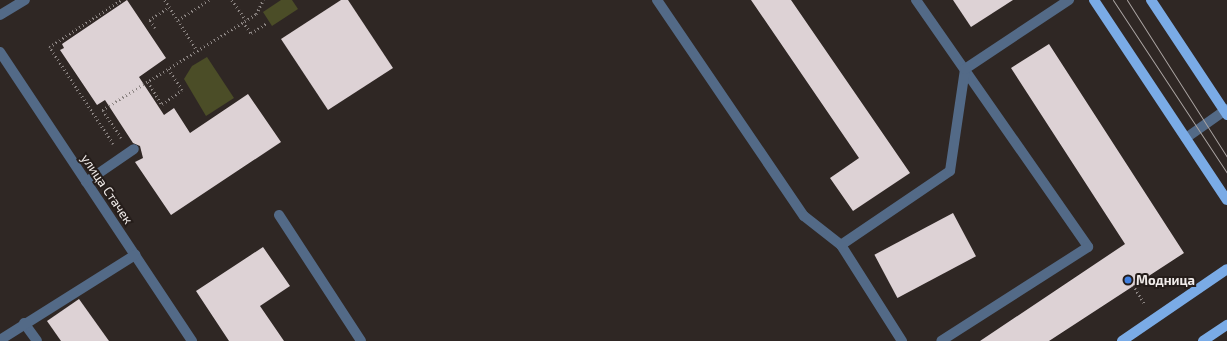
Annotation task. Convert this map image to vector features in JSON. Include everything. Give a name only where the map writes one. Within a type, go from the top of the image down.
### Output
[{"type":"main road","points":[[1094,0],[1227,200]]},
{"type":"main road","points":[[1151,0],[1226,112]]},
{"type":"main road","points":[[1122,341],[1227,269]]},
{"type":"main road","points":[[1203,341],[1227,325]]},
{"type":"street","points":[[0,15],[25,0]]},
{"type":"street","points":[[657,0],[804,216],[841,245],[902,341]]},
{"type":"street","points":[[916,0],[1088,247],[941,341]]},
{"type":"street","points":[[841,245],[950,170],[965,69],[1069,0]]},
{"type":"street","name":"улица Стачек","points":[[0,52],[192,341]]},
{"type":"street","points":[[1186,138],[1226,112]]},
{"type":"street","points":[[86,182],[128,153]]},
{"type":"street","points":[[279,215],[361,341]]},
{"type":"street","points":[[0,340],[24,323],[135,255]]},
{"type":"street","points":[[24,323],[37,341]]},
{"type":"path","points":[[121,0],[50,47],[128,153]]},
{"type":"path","points":[[165,0],[197,50]]},
{"type":"path","points":[[178,20],[209,0]]},
{"type":"path","points":[[232,0],[251,33],[266,23]]},
{"type":"path","points":[[128,153],[102,110],[256,14],[263,0]]},
{"type":"path","points":[[155,28],[149,20],[169,7]]},
{"type":"path","points":[[148,82],[162,104],[182,90],[168,69]]},
{"type":"path","points":[[1133,285],[1145,304]]},
{"type":"green space","points":[[281,0],[292,0],[298,9],[272,26],[263,12]]},
{"type":"green space","points":[[207,57],[234,98],[206,116],[184,79],[192,66]]},
{"type":"building","points":[[127,0],[166,58],[139,77],[164,115],[174,108],[190,133],[248,94],[281,142],[171,215],[135,162],[143,158],[140,146],[133,143],[105,100],[97,105],[60,50],[64,48],[62,44]]},
{"type":"building","points":[[341,0],[348,0],[393,68],[328,110],[281,39]]},
{"type":"building","points":[[751,0],[791,0],[910,173],[853,211],[830,178],[859,158]]},
{"type":"building","points":[[953,0],[1013,0],[971,27]]},
{"type":"building","points":[[1049,44],[1184,253],[1049,341],[980,341],[1125,244],[1011,68]]},
{"type":"building","points":[[953,213],[976,256],[897,298],[874,255]]},
{"type":"building","points":[[263,247],[290,286],[260,306],[284,341],[229,341],[196,291]]},
{"type":"building","points":[[79,299],[109,341],[61,341],[47,321]]},
{"type":"tram line","points":[[1113,0],[1227,173]]},
{"type":"tram line","points":[[1127,0],[1227,157]]},
{"type":"place","name":"Модница","points":[[1128,280]]}]
